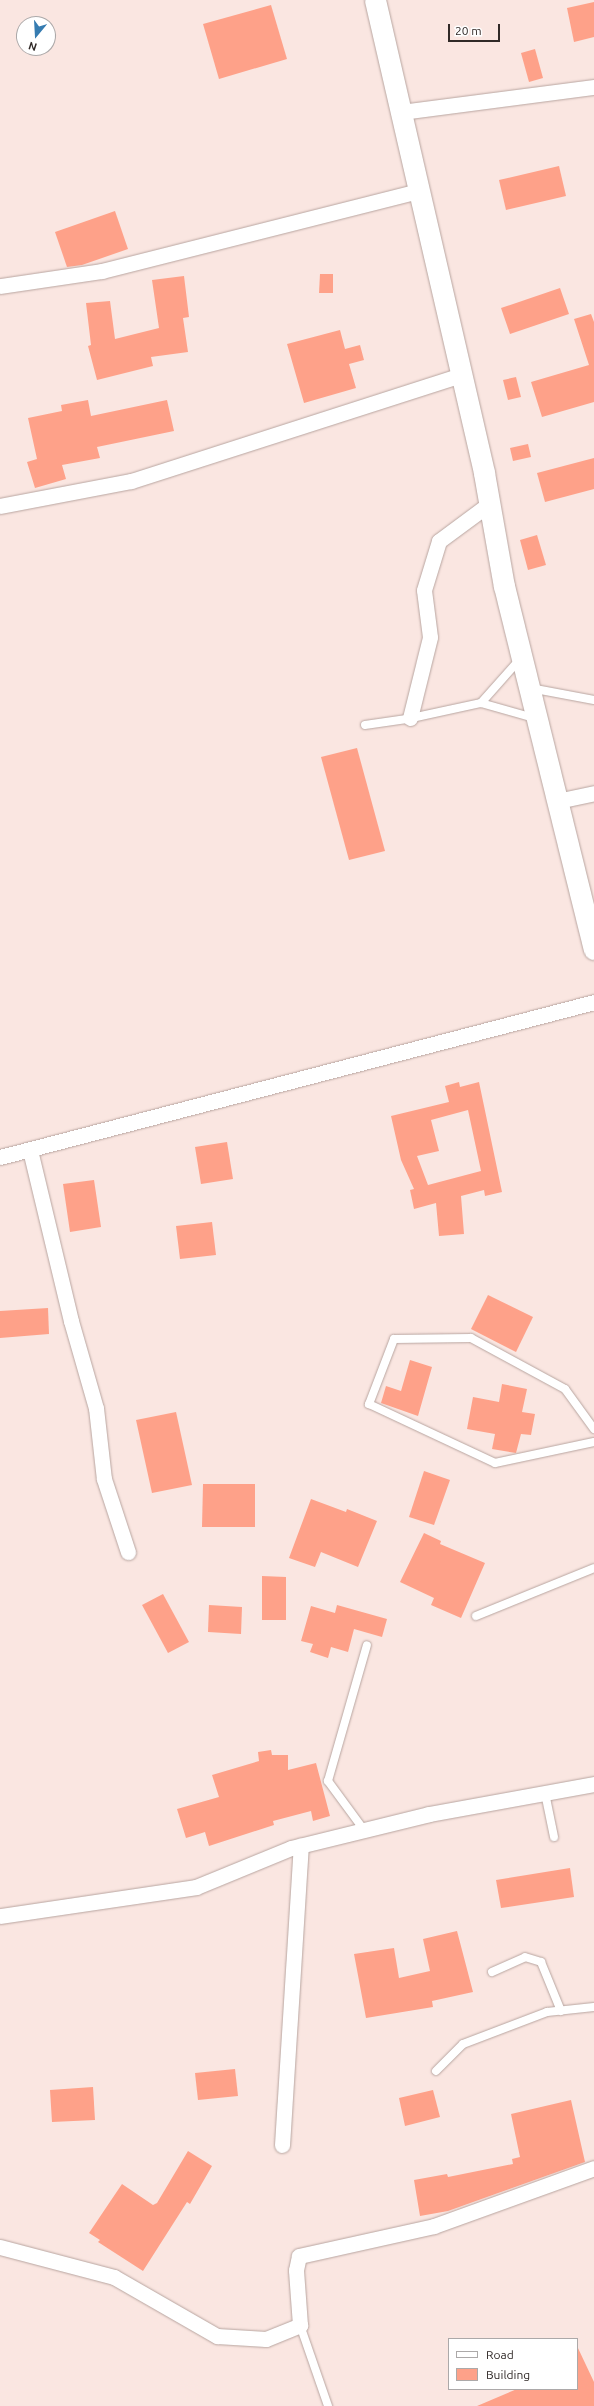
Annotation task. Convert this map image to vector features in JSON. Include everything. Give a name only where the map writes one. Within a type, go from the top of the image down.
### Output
[{"type":"main road","points":[[375,0],[461,375],[489,504],[504,586],[594,949]]},
{"type":"street","points":[[401,112],[594,87]]},
{"type":"street","points":[[0,286],[102,271],[419,191]]},
{"type":"street","points":[[0,506],[131,481],[461,375]]},
{"type":"street","points":[[410,718],[430,637],[424,590],[439,541],[489,504]]},
{"type":"street","points":[[557,801],[594,793]]},
{"type":"street","points":[[0,1157],[594,1002]]},
{"type":"street","points":[[30,1150],[71,1321],[96,1408],[104,1479],[128,1552]]},
{"type":"street","points":[[0,1916],[196,1887],[301,1846],[429,1814],[594,1784]]},
{"type":"street","points":[[282,2145],[301,1846]]},
{"type":"street","points":[[0,2247],[114,2277],[217,2336],[266,2339],[300,2325],[296,2270],[299,2256],[434,2226],[594,2168]]},
{"type":"lane","points":[[481,703],[522,657]]},
{"type":"lane","points":[[529,688],[594,700]]},
{"type":"lane","points":[[365,725],[410,718],[481,703],[537,719]]},
{"type":"lane","points":[[594,1429],[565,1389],[470,1338],[394,1339],[369,1404],[495,1463],[594,1442]]},
{"type":"lane","points":[[476,1616],[594,1568]]},
{"type":"lane","points":[[364,1830],[328,1782],[367,1645]]},
{"type":"lane","points":[[545,1793],[554,1837]]},
{"type":"lane","points":[[492,1972],[525,1957],[541,1962],[561,2010]]},
{"type":"lane","points":[[436,2071],[463,2044],[547,2012],[594,2007]]},
{"type":"lane","points":[[300,2325],[328,2406]]},
{"type":"building","points":[[594,2],[594,37],[574,42],[567,8]]},
{"type":"building","points":[[271,5],[287,59],[219,79],[203,24]]},
{"type":"building","points":[[535,49],[543,78],[529,82],[521,53]]},
{"type":"building","points":[[559,166],[566,196],[506,210],[499,180]]},
{"type":"building","points":[[115,211],[128,249],[82,265],[67,267],[55,232]]},
{"type":"building","points":[[320,274],[333,274],[333,293],[319,293]]},
{"type":"building","points":[[184,276],[189,317],[183,318],[188,352],[151,357],[153,366],[97,380],[88,346],[91,345],[86,303],[110,301],[115,339],[159,328],[152,280]]},
{"type":"building","points":[[560,288],[569,314],[510,334],[501,308]]},
{"type":"building","points":[[591,314],[594,322],[594,402],[542,417],[531,382],[589,365],[574,319]]},
{"type":"building","points":[[340,330],[345,349],[360,345],[364,360],[349,364],[356,388],[304,403],[287,344]]},
{"type":"building","points":[[516,377],[521,397],[508,400],[503,380]]},
{"type":"building","points":[[88,400],[91,416],[167,400],[174,431],[97,447],[100,458],[62,465],[66,479],[35,488],[27,462],[37,459],[28,418],[62,411],[61,405]]},
{"type":"building","points":[[528,444],[531,457],[513,461],[510,448]]},
{"type":"building","points":[[594,458],[594,489],[545,502],[537,473]]},
{"type":"building","points":[[537,535],[546,565],[528,570],[520,540]]},
{"type":"building","points":[[357,748],[385,851],[349,860],[321,757]]},
{"type":"building","points":[[459,1082],[460,1087],[479,1082],[502,1192],[485,1196],[484,1190],[461,1196],[464,1234],[439,1236],[436,1203],[414,1209],[410,1190],[414,1189],[401,1160],[391,1116],[449,1102],[445,1086]],"holes":[[[468,1110],[481,1171],[428,1185],[417,1156],[439,1151],[431,1120]]]},
{"type":"building","points":[[227,1142],[233,1179],[201,1184],[195,1147]]},
{"type":"building","points":[[94,1180],[101,1227],[70,1232],[63,1184]]},
{"type":"building","points":[[212,1222],[216,1255],[180,1259],[176,1226]]},
{"type":"building","points":[[488,1295],[533,1317],[516,1352],[471,1329]]},
{"type":"building","points":[[48,1308],[49,1334],[0,1338],[0,1311]]},
{"type":"building","points":[[410,1360],[432,1367],[418,1416],[381,1403],[386,1386],[401,1391]]},
{"type":"building","points":[[502,1384],[527,1389],[522,1412],[535,1414],[531,1435],[521,1434],[516,1453],[492,1449],[495,1434],[467,1429],[473,1397],[499,1402]]},
{"type":"building","points":[[176,1412],[192,1485],[152,1493],[136,1420]]},
{"type":"building","points":[[424,1471],[450,1480],[434,1525],[409,1517]]},
{"type":"building","points":[[203,1484],[255,1484],[255,1527],[202,1527]]},
{"type":"building","points":[[311,1499],[346,1512],[347,1509],[377,1521],[358,1567],[321,1552],[315,1567],[289,1558]]},
{"type":"building","points":[[424,1533],[441,1541],[440,1544],[485,1563],[461,1618],[431,1605],[434,1598],[400,1582]]},
{"type":"building","points":[[262,1576],[286,1577],[286,1620],[262,1620]]},
{"type":"building","points":[[163,1594],[189,1642],[168,1653],[142,1605]]},
{"type":"building","points":[[209,1605],[242,1607],[241,1634],[208,1632]]},
{"type":"building","points":[[337,1605],[387,1619],[382,1637],[354,1629],[348,1652],[331,1647],[328,1658],[310,1652],[313,1644],[301,1641],[311,1606],[335,1613]]},
{"type":"building","points":[[271,1750],[272,1755],[288,1755],[288,1770],[316,1763],[330,1816],[313,1821],[311,1811],[273,1821],[274,1825],[209,1846],[205,1832],[186,1838],[177,1809],[219,1797],[212,1775],[259,1761],[258,1752]]},
{"type":"building","points":[[570,1868],[574,1897],[501,1908],[496,1880]]},
{"type":"building","points":[[457,1931],[473,1992],[432,2001],[433,2007],[366,2018],[354,1954],[394,1948],[399,1978],[430,1971],[423,1939]]},
{"type":"building","points":[[235,2069],[238,2096],[198,2100],[195,2073]]},
{"type":"building","points":[[93,2087],[95,2120],[52,2122],[50,2090]]},
{"type":"building","points":[[433,2090],[440,2117],[405,2126],[399,2098]]},
{"type":"building","points":[[571,2100],[585,2162],[448,2211],[420,2216],[414,2180],[447,2174],[448,2177],[513,2164],[512,2159],[520,2157],[511,2114]]},
{"type":"building","points":[[188,2151],[212,2166],[190,2204],[187,2202],[143,2271],[98,2242],[100,2240],[89,2233],[122,2184],[153,2205],[157,2203]]},
{"type":"building","points":[[578,2348],[594,2382],[594,2406],[477,2406],[515,2390],[578,2390]]}]
